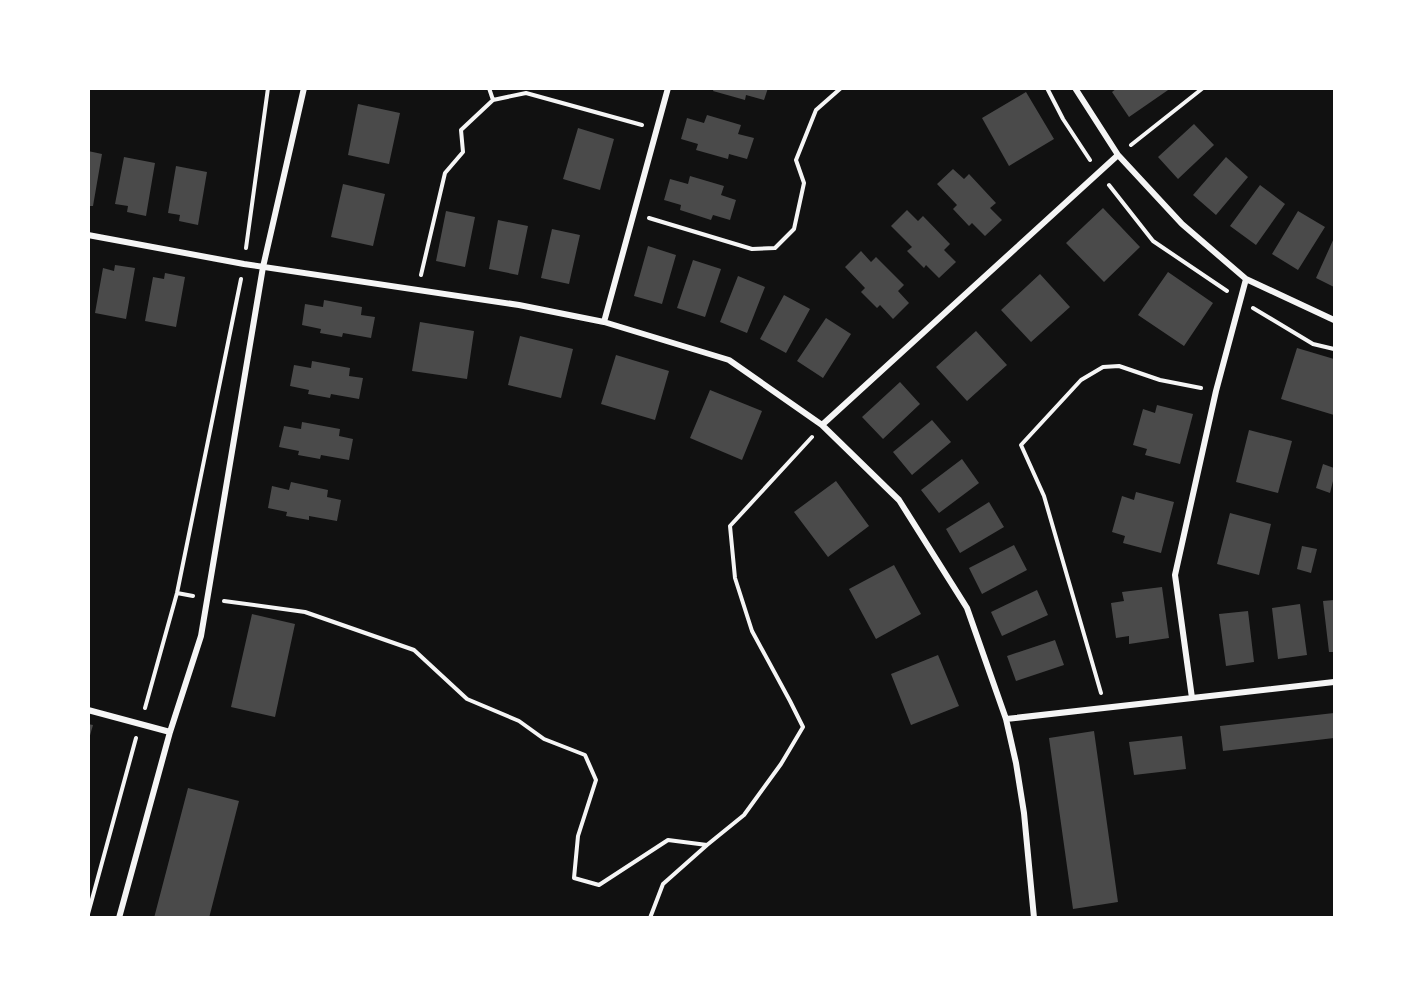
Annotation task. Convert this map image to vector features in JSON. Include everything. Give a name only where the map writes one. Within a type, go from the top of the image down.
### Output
[{"type":"street","points":[[119,918],[170,732],[201,636],[263,267],[304,88]]},
{"type":"street","points":[[604,322],[668,88]]},
{"type":"street","points":[[1075,88],[1118,155],[1182,224],[1246,279],[1335,320]]},
{"type":"street","points":[[822,425],[1118,155]]},
{"type":"street","points":[[88,235],[244,264],[519,305],[604,322],[729,360],[822,425],[899,500],[967,608],[1006,719],[1016,763],[1034,918]]},
{"type":"street","points":[[1191,698],[1175,575],[1216,391],[1246,279]]},
{"type":"street","points":[[1006,719],[1335,682]]},
{"type":"street","points":[[88,710],[170,732]]},
{"type":"path","points":[[88,914],[177,593],[244,264],[268,88]]},
{"type":"path","points":[[489,88],[493,100]]},
{"type":"path","points":[[634,213],[752,249],[775,248],[794,229],[804,183],[796,160],[816,110],[841,88]]},
{"type":"path","points":[[1118,155],[1203,88]]},
{"type":"path","points":[[417,291],[445,173],[463,152],[461,130],[493,100],[526,93],[657,129]]},
{"type":"path","points":[[1105,708],[1044,496],[1021,445],[1081,380],[1103,367],[1119,366],[1160,380],[1216,391]]},
{"type":"path","points":[[650,918],[663,884],[744,815],[781,764],[802,727],[752,631],[735,578],[730,526],[822,425]]},
{"type":"path","points":[[207,599],[305,612],[414,650],[466,699],[519,721],[544,739],[585,755],[596,780],[578,836],[574,878],[599,885],[668,840],[707,845]]},
{"type":"building","points":[[714,88],[768,88],[764,100],[746,95],[745,100],[713,91]]},
{"type":"building","points":[[1117,88],[1171,88],[1129,117],[1112,92]]},
{"type":"building","points":[[1026,92],[1054,139],[1009,166],[982,118]]},
{"type":"building","points":[[358,104],[400,113],[389,164],[348,155]]},
{"type":"building","points":[[707,115],[741,125],[738,134],[754,138],[747,159],[729,154],[728,159],[696,150],[698,144],[681,139],[687,118],[704,123]]},
{"type":"building","points":[[1194,124],[1214,145],[1178,179],[1158,157]]},
{"type":"building","points":[[578,128],[614,139],[600,190],[563,179]]},
{"type":"building","points":[[88,151],[102,154],[93,206],[88,206]]},
{"type":"building","points":[[124,157],[155,163],[146,216],[127,212],[128,206],[115,204]]},
{"type":"building","points":[[1226,157],[1248,177],[1216,215],[1193,195]]},
{"type":"building","points":[[176,166],[207,172],[198,225],[179,221],[180,215],[168,213]]},
{"type":"building","points":[[953,169],[964,179],[969,174],[996,203],[990,208],[1002,220],[985,236],[972,223],[969,226],[953,209],[957,205],[937,184]]},
{"type":"building","points":[[690,176],[724,186],[721,195],[736,200],[730,220],[713,215],[711,220],[680,210],[681,205],[664,200],[670,179],[688,184]]},
{"type":"building","points":[[343,184],[385,194],[373,246],[331,237]]},
{"type":"building","points":[[1260,185],[1285,204],[1256,245],[1230,226]]},
{"type":"building","points":[[1103,208],[1140,247],[1104,282],[1066,243]]},
{"type":"building","points":[[907,210],[918,221],[923,216],[950,244],[944,250],[956,262],[939,278],[926,265],[924,268],[907,251],[912,247],[891,226]]},
{"type":"building","points":[[446,211],[475,217],[465,267],[436,261]]},
{"type":"building","points":[[1298,211],[1325,227],[1298,270],[1272,254]]},
{"type":"building","points":[[498,220],[528,226],[518,275],[489,269]]},
{"type":"building","points":[[552,229],[580,235],[569,284],[541,278]]},
{"type":"building","points":[[1334,238],[1334,287],[1316,278]]},
{"type":"building","points":[[648,246],[676,255],[662,304],[634,296]]},
{"type":"building","points":[[861,251],[871,262],[876,257],[904,285],[898,291],[909,303],[893,319],[880,305],[877,308],[861,292],[865,288],[845,267]]},
{"type":"building","points":[[693,260],[721,269],[705,317],[677,308]]},
{"type":"building","points":[[115,265],[135,268],[126,319],[95,313],[103,268],[114,271]]},
{"type":"building","points":[[1168,272],[1213,303],[1184,346],[1138,315]]},
{"type":"building","points":[[165,273],[185,277],[176,327],[145,321],[153,277],[164,279]]},
{"type":"building","points":[[1040,274],[1070,307],[1031,342],[1001,310]]},
{"type":"building","points":[[738,276],[765,287],[747,333],[720,322]]},
{"type":"building","points":[[784,295],[810,309],[786,353],[760,339]]},
{"type":"building","points":[[324,300],[362,307],[361,315],[375,317],[371,338],[343,333],[342,337],[320,333],[321,329],[302,325],[305,304],[323,307]]},
{"type":"building","points":[[826,318],[851,334],[823,378],[797,361]]},
{"type":"building","points":[[420,322],[474,331],[467,379],[412,371]]},
{"type":"building","points":[[976,331],[1007,365],[967,401],[936,367]]},
{"type":"building","points":[[520,336],[573,349],[561,398],[508,385]]},
{"type":"building","points":[[1297,348],[1334,359],[1334,415],[1281,399]]},
{"type":"building","points":[[616,355],[669,371],[655,420],[601,404]]},
{"type":"building","points":[[312,361],[350,368],[349,376],[363,378],[359,399],[331,394],[330,398],[308,394],[309,390],[290,386],[294,365],[311,368]]},
{"type":"building","points":[[900,382],[920,404],[883,439],[862,417]]},
{"type":"building","points":[[710,390],[762,411],[742,460],[690,438]]},
{"type":"building","points":[[1157,405],[1193,414],[1180,464],[1145,455],[1147,449],[1133,445],[1143,409],[1155,413]]},
{"type":"building","points":[[932,420],[951,442],[912,475],[893,452]]},
{"type":"building","points":[[302,422],[340,429],[339,436],[353,439],[349,460],[321,455],[320,459],[298,455],[299,451],[279,447],[284,426],[301,429]]},
{"type":"building","points":[[1249,430],[1292,441],[1278,493],[1236,482]]},
{"type":"building","points":[[962,459],[979,483],[939,513],[921,490]]},
{"type":"building","points":[[1323,464],[1334,468],[1330,493],[1316,488]]},
{"type":"building","points":[[836,481],[869,526],[828,557],[794,512]]},
{"type":"building","points":[[291,482],[328,490],[327,497],[341,500],[337,521],[309,516],[309,520],[286,516],[287,512],[268,508],[272,486],[289,490]]},
{"type":"building","points":[[1136,492],[1174,502],[1161,553],[1123,543],[1125,536],[1112,532],[1122,496],[1134,500]]},
{"type":"building","points":[[989,502],[1004,527],[960,553],[946,529]]},
{"type":"building","points":[[1230,513],[1271,524],[1259,575],[1217,564]]},
{"type":"building","points":[[1014,545],[1027,570],[982,594],[969,568]]},
{"type":"building","points":[[1302,546],[1317,549],[1311,573],[1297,569]]},
{"type":"building","points":[[894,565],[921,614],[876,639],[849,589]]},
{"type":"building","points":[[1162,587],[1169,638],[1129,644],[1129,636],[1116,638],[1111,603],[1124,601],[1122,592]]},
{"type":"building","points":[[1037,590],[1048,615],[1002,636],[991,612]]},
{"type":"building","points":[[1334,600],[1334,652],[1329,652],[1323,601]]},
{"type":"building","points":[[1300,604],[1307,655],[1278,659],[1272,608]]},
{"type":"building","points":[[1248,611],[1254,662],[1226,666],[1219,614]]},
{"type":"building","points":[[252,614],[295,624],[275,717],[231,707]]},
{"type":"building","points":[[1055,640],[1064,665],[1016,681],[1007,656]]},
{"type":"building","points":[[938,655],[959,706],[911,725],[891,674]]},
{"type":"building","points":[[1334,713],[1334,738],[1223,751],[1220,726]]},
{"type":"building","points":[[88,724],[93,725],[89,739],[88,739]]},
{"type":"building","points":[[1094,731],[1118,902],[1073,909],[1049,738]]},
{"type":"building","points":[[1182,736],[1186,769],[1134,775],[1129,742]]},
{"type":"building","points":[[188,788],[239,801],[209,918],[154,918]]}]
